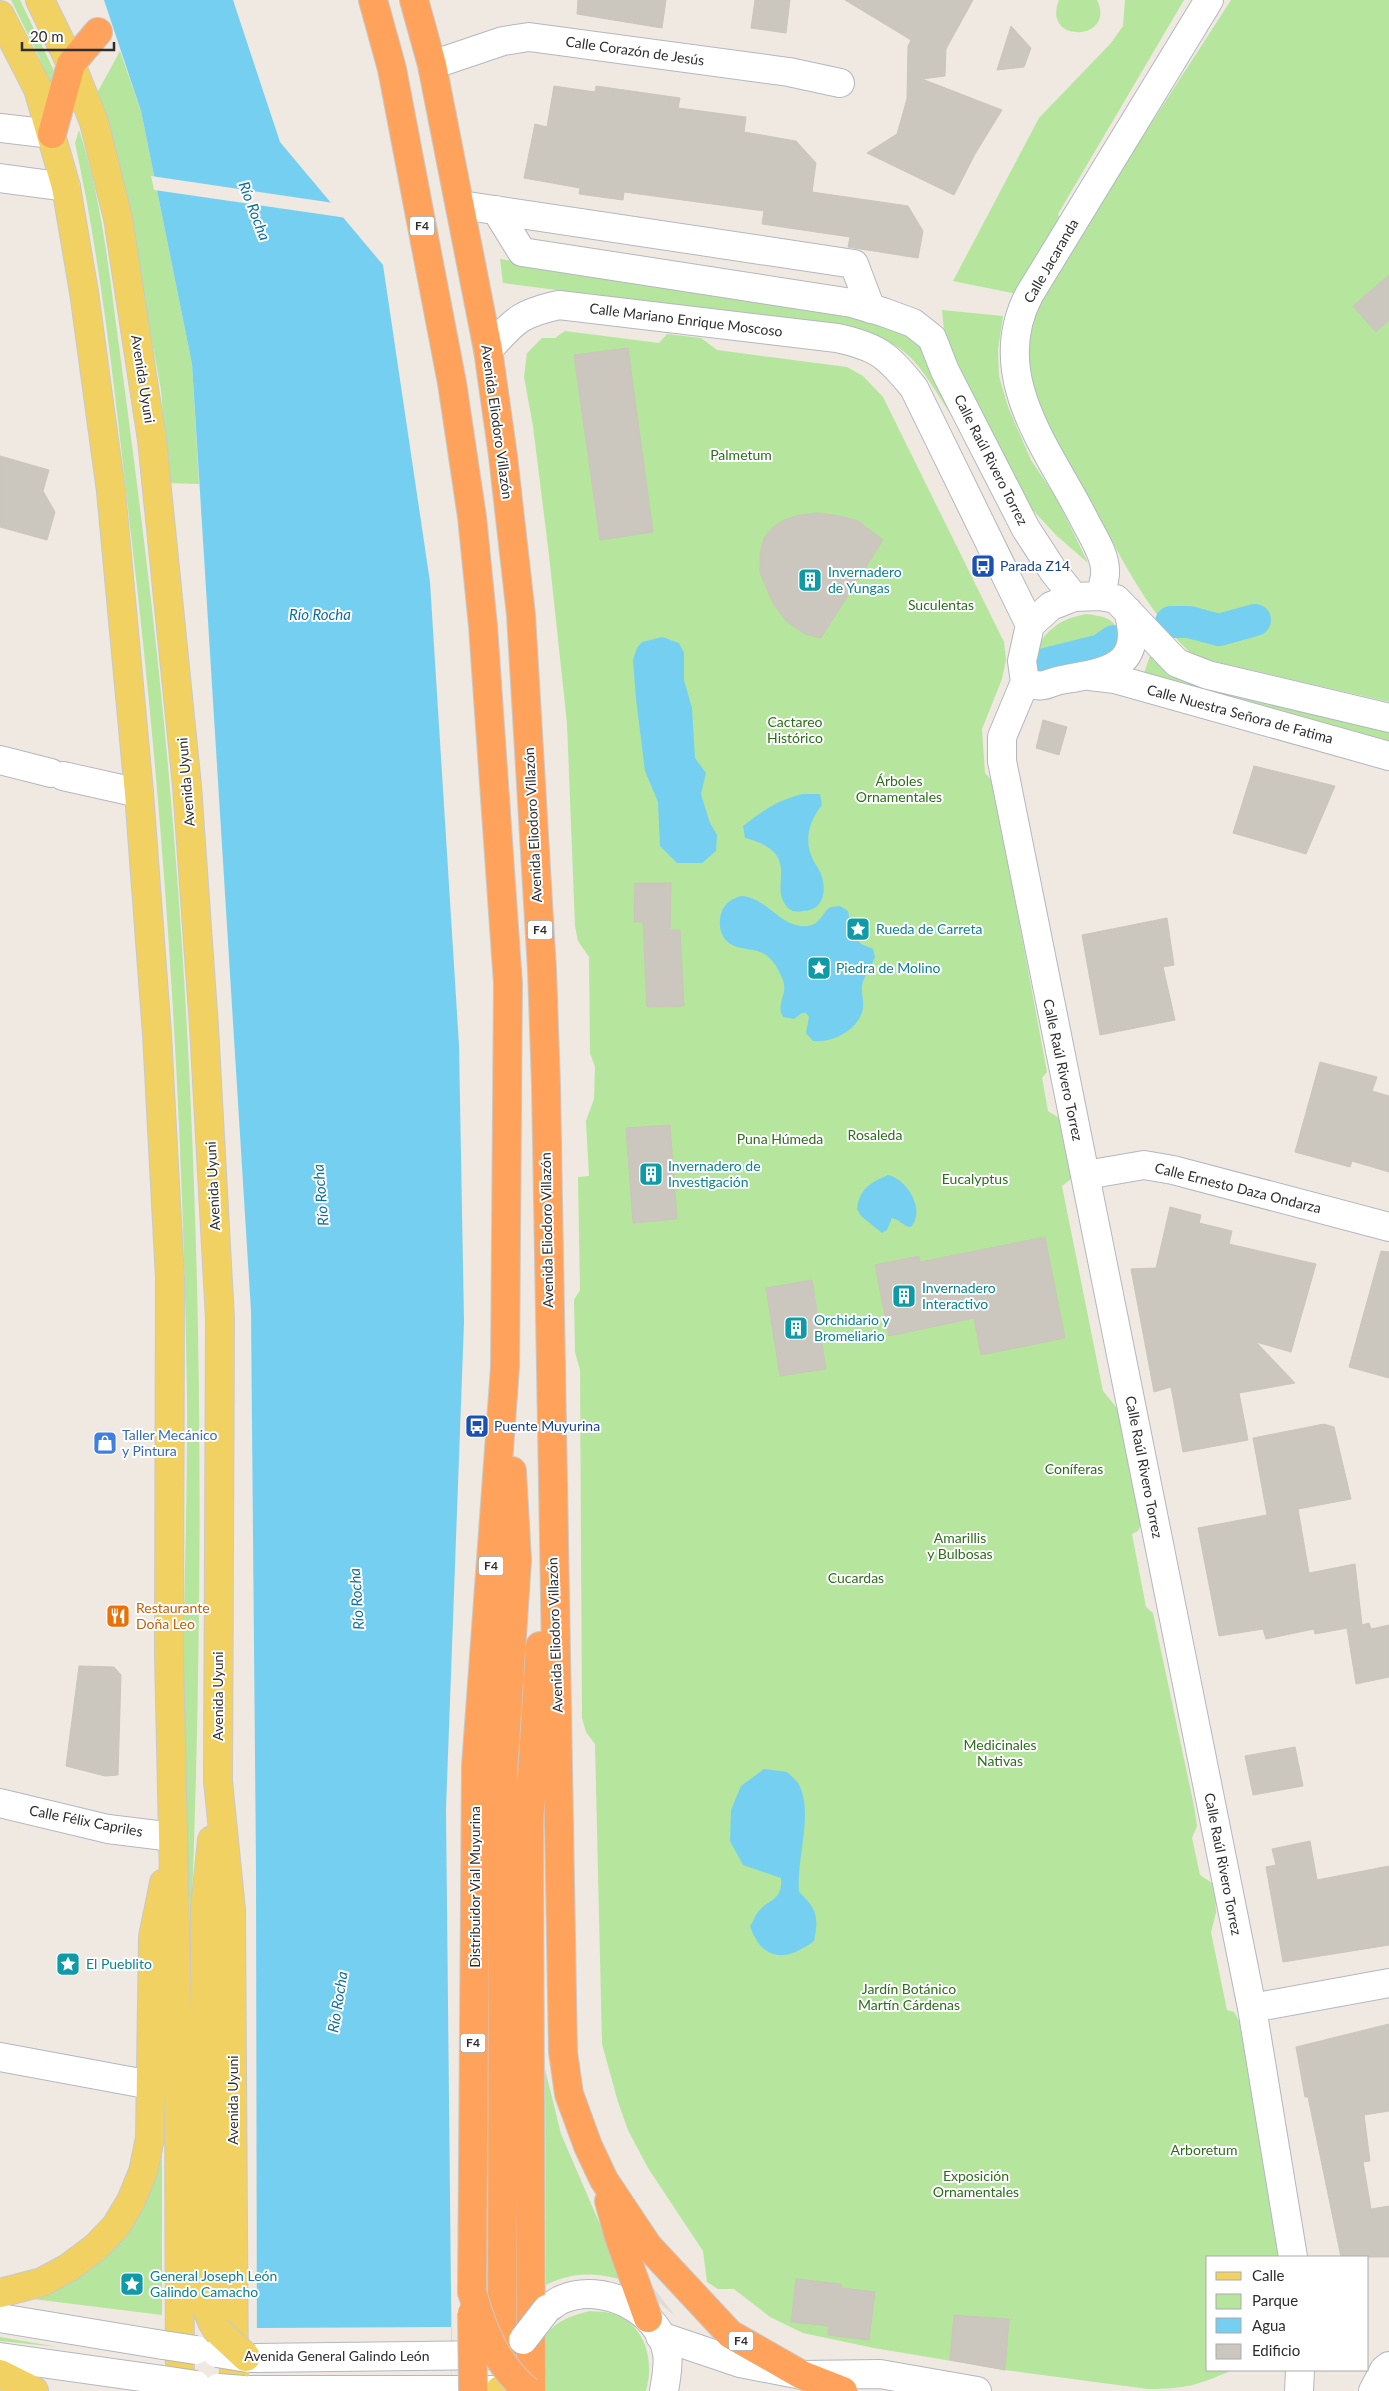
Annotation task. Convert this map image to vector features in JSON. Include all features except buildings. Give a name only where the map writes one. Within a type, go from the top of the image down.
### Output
[{"type":"highway","name":"F4","points":[[373,0],[392,69],[452,383],[472,516],[483,626],[508,984],[505,1367]]},
{"type":"highway","name":"Avenida Eliodoro Villazón","points":[[414,0],[432,65],[488,350],[503,456],[521,615],[542,970],[563,2052],[569,2094],[604,2180],[648,2246],[730,2334],[802,2374]]},
{"type":"highway","points":[[52,134],[71,64],[98,32]]},
{"type":"highway","points":[[505,1367],[518,1560],[504,1773],[512,2348]]},
{"type":"highway","name":"Distribuidor Vial Muyurina","points":[[505,1367],[476,1766],[472,2292],[488,2340],[508,2372],[530,2391]]},
{"type":"highway","points":[[530,2391],[529,1824],[535,1709],[552,1512]]},
{"type":"highway","points":[[604,2180],[619,2237],[654,2327]]},
{"type":"highway","points":[[462,2391],[472,2292]]},
{"type":"highway","name":"F4","points":[[802,2374],[844,2391]]},
{"type":"main road","name":"Avenida Uyuni","points":[[40,0],[71,64],[94,122],[118,218],[152,440],[186,786],[204,1027],[220,1319],[218,1781],[230,1910],[220,2389]]},
{"type":"main road","points":[[0,15],[38,89],[66,187],[84,292],[111,491],[139,793],[157,1034],[170,1278],[169,1655],[179,2105],[220,2389]]},
{"type":"main road","points":[[218,1781],[205,1909],[206,2298],[210,2320],[210,2345],[250,2358]]},
{"type":"main road","points":[[0,2294],[42,2282],[68,2268],[96,2248],[116,2226],[131,2201],[144,2172],[150,2138],[153,1937],[173,1837]]},
{"type":"main road","points":[[0,2374],[34,2391]]},
{"type":"street","name":"Calle Jacaranda","points":[[1087,596],[1106,569],[1098,546],[1071,492],[1033,428],[1019,391],[1016,362],[1017,334],[1029,295],[1209,0]]},
{"type":"street","name":"Calle Corazón de Jesús","points":[[432,65],[503,41],[529,37],[789,72],[840,83]]},
{"type":"street","points":[[0,128],[52,134]]},
{"type":"street","points":[[0,178],[66,187]]},
{"type":"street","points":[[461,205],[854,264],[871,309]]},
{"type":"street","points":[[496,210],[522,252],[852,303],[871,309]]},
{"type":"street","name":"Calle Mariano Enrique Moscoso","points":[[488,350],[515,321],[532,311],[559,305],[837,338],[863,344],[878,351],[894,364],[914,388],[1030,625]]},
{"type":"street","name":"Calle Raúl Rivero Torrez","points":[[871,309],[913,323],[932,338],[945,371],[1026,529],[1054,572],[1087,596]]},
{"type":"street","points":[[1128,611],[1132,641],[1126,656],[1111,669],[1090,676],[1063,680],[1040,687],[1024,682],[1022,661],[1030,625],[1051,606],[1087,596],[1116,599],[1128,611],[1177,663],[1208,675],[1389,718]]},
{"type":"street","name":"Calle Nuestra Señora de Fatima","points":[[1090,676],[1115,679],[1389,756]]},
{"type":"street","name":"Calle Raúl Rivero Torrez","points":[[1024,682],[1002,737],[1002,761],[1070,1108],[1086,1175],[1252,2008],[1293,2256]]},
{"type":"street","points":[[0,760],[139,793]]},
{"type":"street","name":"Calle Ernesto Daza Ondarza","points":[[1086,1175],[1144,1166],[1173,1170],[1389,1227]]},
{"type":"street","name":"Calle Félix Capriles","points":[[0,1803],[108,1828],[173,1837]]},
{"type":"street","points":[[1252,2008],[1389,1983]]},
{"type":"street","points":[[0,2057],[151,2085]]},
{"type":"street","points":[[0,2357],[220,2389],[506,2391],[518,2375],[512,2348],[547,2309],[564,2298],[596,2295],[612,2297],[632,2305],[654,2327],[667,2351],[668,2369],[664,2391]]},
{"type":"street","points":[[0,2318],[163,2345],[210,2345]]},
{"type":"street","points":[[654,2327],[740,2363],[802,2374],[880,2374],[977,2391]]},
{"type":"street","name":"Avenida General Galindo León","points":[[250,2358],[451,2355],[512,2348]]},
{"type":"street","points":[[1373,2391],[1384,2370],[1389,2366]]},
{"type":"street","points":[[1299,2391],[1300,2371]]},
{"type":"green space","points":[[11,0],[20,0],[56,75],[52,91],[39,57]]},
{"type":"green space","points":[[1059,0],[1097,0],[1100,14],[1097,24],[1089,30],[1079,32],[1068,31],[1060,25],[1056,15]]},
{"type":"green space","points":[[1125,0],[1184,0],[1058,214],[1061,222],[1017,294],[953,281],[1039,118],[1111,43],[1123,26]]},
{"type":"green space","points":[[1231,0],[1389,0],[1389,702],[1195,657],[1162,621],[1134,580],[1055,439],[1035,397],[1031,382],[1028,357],[1029,345],[1034,321],[1046,286]]},
{"type":"green space","points":[[120,51],[141,111],[192,364],[199,484],[168,483],[161,390],[125,197],[97,93]]},
{"type":"green space","points":[[79,130],[92,176],[109,269],[144,541],[163,714],[178,887],[189,1060],[196,1234],[199,1407],[199,1581],[191,1928],[183,1775],[187,1444],[185,1289],[170,965],[163,857],[143,642],[108,338],[85,192],[75,143]]},
{"type":"green space","points":[[500,259],[820,310],[882,325],[902,332],[921,347],[931,362],[950,413],[927,378],[907,354],[895,345],[880,338],[839,326],[503,283]]},
{"type":"green space","points":[[942,310],[1003,316],[998,350],[999,376],[1008,407],[1031,460],[1057,499],[1088,563],[1056,535],[1018,494],[946,350]]},
{"type":"green space","name":"Jardín Botánico Martín Cárdenas","points":[[565,331],[659,343],[667,334],[701,338],[717,350],[847,367],[863,376],[883,397],[1004,642],[1006,660],[1002,679],[982,729],[985,773],[993,782],[1047,1072],[1042,1078],[1048,1111],[1067,1123],[1073,1155],[1071,1179],[1062,1186],[1103,1391],[1121,1413],[1146,1513],[1138,1531],[1132,1534],[1146,1607],[1153,1613],[1194,1806],[1197,1826],[1192,1838],[1200,1875],[1215,1885],[1216,1913],[1211,1932],[1227,2010],[1234,2012],[1242,2026],[1285,2256],[1206,2256],[1206,2371],[1230,2371],[1201,2383],[1182,2387],[1148,2389],[1005,2370],[874,2348],[803,2333],[770,2317],[734,2289],[718,2289],[707,2282],[703,2251],[648,2168],[628,2130],[618,2102],[602,2044],[595,1744],[586,1732],[582,1718],[580,1370],[575,1352],[574,1300],[580,1290],[578,1177],[589,1176],[586,1121],[594,1099],[595,1067],[590,1053],[589,957],[578,941],[575,926],[567,723],[533,426],[524,377],[527,353],[542,338],[555,338]]},
{"type":"green space","points":[[1086,614],[1102,617],[1112,622],[1118,632],[1119,648],[1089,668],[1036,672],[1033,654],[1048,632],[1068,619]]},
{"type":"green space","points":[[1150,656],[1167,672],[1191,682],[1236,696],[1389,730],[1389,744],[1142,679]]},
{"type":"green space","points":[[545,2069],[561,2134],[624,2280],[594,2275],[576,2275],[556,2280],[546,2285]]},
{"type":"green space","points":[[162,2122],[162,2315],[25,2298],[67,2283]]},
{"type":"green space","points":[[590,2311],[608,2312],[622,2318],[639,2333],[648,2355],[649,2367],[646,2391],[542,2391],[541,2353],[545,2336],[562,2321]]},
{"type":"green space","points":[[0,2337],[58,2347],[0,2341]]},
{"type":"shaded area","points":[[627,2237],[652,2286],[676,2317],[650,2295]]},
{"type":"water","name":"Río Rocha","points":[[104,0],[233,0],[280,142],[383,265],[430,582],[459,1045],[464,1322],[446,1809],[452,2391],[257,2391],[256,1868],[251,1311],[192,364],[141,111]]},
{"type":"water","points":[[662,637],[679,643],[684,653],[684,680],[692,708],[695,758],[706,773],[701,794],[710,823],[717,835],[716,851],[702,863],[677,863],[660,846],[658,802],[645,771],[633,660],[637,648],[642,642]]},
{"type":"water","points":[[802,794],[820,794],[822,805],[810,828],[808,844],[813,860],[821,875],[824,889],[823,896],[816,907],[811,910],[797,912],[788,908],[782,899],[780,861],[774,853],[763,845],[745,838],[743,826],[771,807]]},
{"type":"water","points":[[742,896],[760,902],[784,920],[802,926],[815,924],[831,907],[840,906],[848,911],[853,936],[861,944],[873,949],[875,957],[862,985],[863,1008],[861,1016],[851,1029],[829,1040],[813,1041],[806,1033],[809,1017],[806,1013],[802,1013],[794,1019],[783,1017],[780,1009],[784,984],[771,959],[765,954],[729,943],[721,932],[720,919],[722,911],[730,901]]},
{"type":"water","points":[[888,1175],[902,1182],[908,1189],[915,1204],[916,1212],[915,1220],[911,1227],[892,1218],[887,1230],[882,1233],[861,1216],[857,1209],[863,1191]]},
{"type":"water","points":[[764,1769],[787,1772],[799,1785],[804,1798],[805,1824],[799,1892],[813,1909],[816,1919],[816,1933],[814,1941],[804,1948],[785,1955],[777,1955],[762,1947],[755,1938],[750,1926],[762,1907],[778,1895],[781,1878],[743,1865],[730,1841],[731,1810],[741,1786]]},
{"type":"pier","points":[[151,176],[334,203],[347,218],[154,190]]},
{"type":"pier","points":[[451,2327],[452,2391],[257,2391],[256,2328]]},
{"type":"waterway","points":[[1171,622],[1189,622],[1219,630],[1255,620]]},
{"type":"waterway","points":[[1045,664],[1101,650],[1114,641]]},
{"type":"place","name":"Parada Z14","points":[[983,566]]},
{"type":"place","name":"Invernadero de Yungas","points":[[810,580]]},
{"type":"place","name":"Rueda de Carreta","points":[[858,929]]},
{"type":"place","name":"Piedra de Molino","points":[[819,968]]},
{"type":"place","name":"Invernadero de Investigación","points":[[651,1174]]},
{"type":"place","name":"Invernadero Interactivo","points":[[904,1296]]},
{"type":"place","name":"Orchidario y Bromeliario","points":[[796,1328]]},
{"type":"place","name":"Puente Muyurina","points":[[477,1426]]},
{"type":"place","name":"Taller Mecánico y Pintura","points":[[105,1443]]},
{"type":"place","name":"Restaurante Doña Leo","points":[[118,1616]]},
{"type":"place","name":"El Pueblito","points":[[68,1964]]},
{"type":"place","name":"General Joseph León Galindo Camacho","points":[[132,2284]]},
{"type":"park label","name":"Palmetum","points":[[741,455]]},
{"type":"park label","name":"Suculentas","points":[[941,605]]},
{"type":"park label","name":"Cactareo Histórico","points":[[795,730]]},
{"type":"park label","name":"Árboles Ornamentales","points":[[899,790]]},
{"type":"park label","name":"Rosaleda","points":[[875,1135]]},
{"type":"park label","name":"Puna Húmeda","points":[[780,1139]]},
{"type":"park label","name":"Eucalyptus","points":[[975,1179]]},
{"type":"park label","name":"Coníferas","points":[[1074,1469]]},
{"type":"park label","name":"Amarillis y Bulbosas","points":[[960,1546]]},
{"type":"park label","name":"Cucardas","points":[[856,1578]]},
{"type":"park label","name":"Medicinales Nativas","points":[[1000,1754]]},
{"type":"park label","name":"Arboretum","points":[[1204,2150]]},
{"type":"park label","name":"Exposición Ornamentales","points":[[976,2184]]}]
